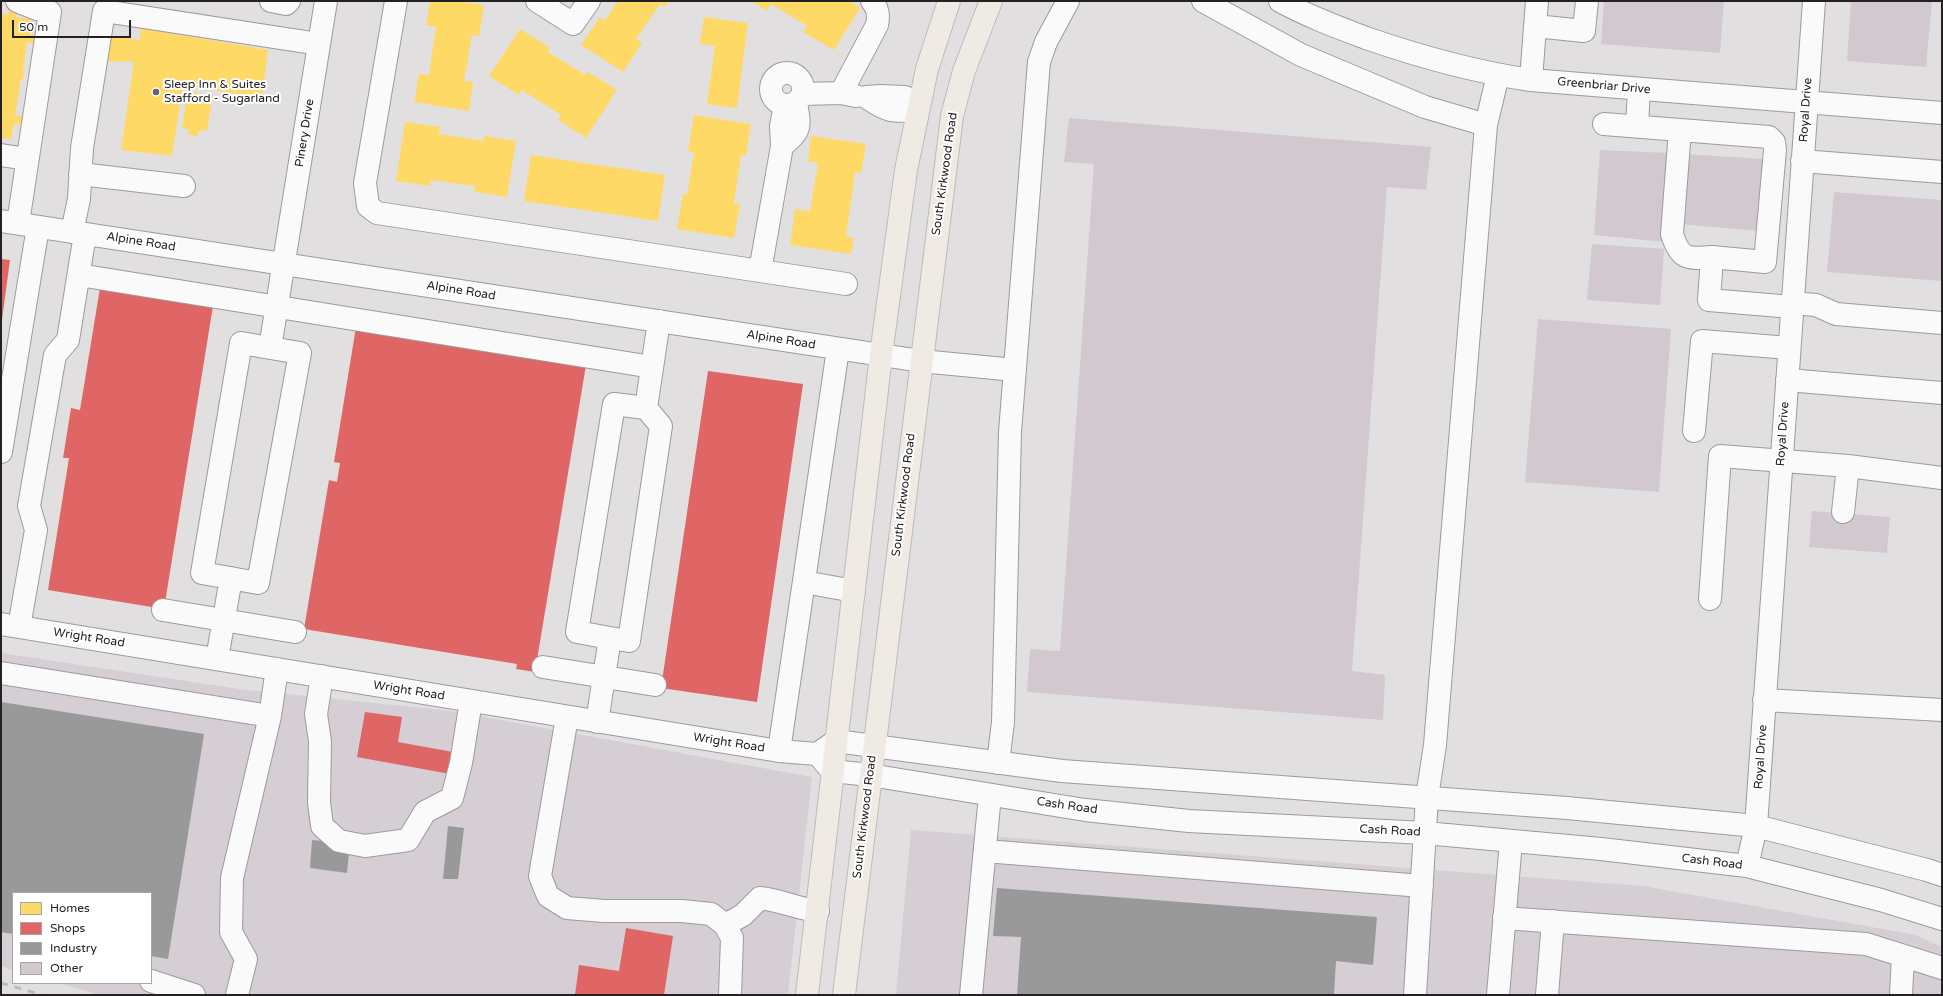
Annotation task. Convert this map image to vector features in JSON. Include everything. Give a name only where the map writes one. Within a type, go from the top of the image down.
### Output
[{"type":"main road","points":[[807,995],[818,911],[832,771],[881,355],[906,170],[927,69],[949,1]]},
{"type":"main road","name":"South Kirkwood Road","points":[[844,995],[952,116],[964,71],[991,1]]},
{"type":"main road","points":[[918,108],[952,116]]},
{"type":"street","points":[[1,452],[19,224],[27,159],[50,12],[37,9],[18,1]]},
{"type":"street","points":[[271,1],[286,4],[290,1]]},
{"type":"street","name":"Pinery Drive","points":[[270,348],[285,264],[326,1]]},
{"type":"street","points":[[396,1],[365,183],[368,206],[377,213],[846,284]]},
{"type":"street","points":[[537,1],[573,24],[588,1]]},
{"type":"street","points":[[841,93],[877,24],[877,7],[872,1]]},
{"type":"street","points":[[998,762],[1003,722],[1010,432],[1039,62],[1046,42],[1068,1]]},
{"type":"street","points":[[1203,1],[1301,54],[1425,107],[1486,125]]},
{"type":"street","name":"Greenbriar Drive","points":[[1280,1],[1333,26],[1389,46],[1440,62],[1498,75],[1531,80],[1942,113]]},
{"type":"street","points":[[1531,80],[1537,1]]},
{"type":"street","points":[[1535,26],[1584,31],[1587,1]]},
{"type":"street","name":"Royal Drive","points":[[1747,866],[1756,826],[1814,1]]},
{"type":"street","points":[[10,626],[36,530],[29,506],[55,355],[68,340],[79,275],[78,199],[82,148],[104,11],[319,44]]},
{"type":"street","points":[[1415,995],[1427,797],[1436,737],[1486,125],[1498,75]]},
{"type":"street","points":[[1637,126],[1639,89]]},
{"type":"street","points":[[760,271],[782,146],[781,126],[795,101],[841,93],[866,97],[905,98],[918,108]]},
{"type":"street","points":[[1604,124],[1769,137],[1774,142],[1775,150],[1765,262],[1712,257],[1692,259],[1685,257],[1676,246],[1672,234],[1680,130]]},
{"type":"street","points":[[1,155],[27,159]]},
{"type":"street","points":[[1802,162],[1942,172]]},
{"type":"street","points":[[80,174],[184,186]]},
{"type":"street","name":"Alpine Road","points":[[19,224],[838,349],[921,361],[1015,370]]},
{"type":"street","points":[[1712,257],[1709,300],[1816,305],[1836,314],[1942,323]]},
{"type":"street","points":[[79,275],[652,367]]},
{"type":"street","points":[[646,408],[660,321]]},
{"type":"street","points":[[1694,432],[1702,341],[1789,348]]},
{"type":"street","points":[[241,343],[270,348],[300,353],[258,583],[202,573],[241,343]]},
{"type":"street","points":[[779,751],[838,349]]},
{"type":"street","points":[[1787,380],[1942,393]]},
{"type":"street","points":[[614,404],[646,408],[661,426],[629,642],[577,632],[614,404]]},
{"type":"street","points":[[1710,599],[1720,456],[1848,466],[1942,478]]},
{"type":"street","points":[[1843,512],[1848,466]]},
{"type":"street","points":[[217,659],[231,578]]},
{"type":"street","points":[[804,582],[854,591]]},
{"type":"street","points":[[163,610],[295,632]]},
{"type":"street","name":"Wright Road","points":[[10,626],[779,751],[817,754]]},
{"type":"street","points":[[597,722],[610,638]]},
{"type":"street","points":[[543,667],[655,685]]},
{"type":"street","points":[[237,995],[246,959],[231,932],[232,878],[270,716],[277,669]]},
{"type":"street","points":[[1,673],[270,716]]},
{"type":"street","points":[[322,676],[316,714],[320,741],[319,802],[322,826],[339,841],[365,846],[408,840],[425,812],[452,798],[461,763],[471,701]]},
{"type":"street","points":[[1764,700],[1942,710]]},
{"type":"street","points":[[567,717],[540,876],[548,896],[567,908],[604,911],[682,911],[711,914],[725,925],[732,938],[730,995]]},
{"type":"street","points":[[832,771],[817,754],[836,741],[1062,771],[1427,797],[1756,826],[1942,875]]},
{"type":"street","name":"Cash Road","points":[[832,771],[870,775],[1085,810],[1189,821],[1425,833],[1600,848],[1747,866],[1881,900],[1942,919]]},
{"type":"street","points":[[971,995],[990,795]]},
{"type":"street","points":[[1498,995],[1510,841]]},
{"type":"street","points":[[985,851],[1422,886]]},
{"type":"street","points":[[725,925],[742,915],[760,898],[777,900],[802,909],[818,911]]},
{"type":"street","points":[[1504,918],[1866,944],[1942,968]]},
{"type":"street","points":[[1547,995],[1553,921]]},
{"type":"street","points":[[1901,995],[1903,956]]},
{"type":"street","points":[[152,981],[194,995]]},
{"type":"shaded area","points":[[1,653],[239,689],[451,711],[812,777],[788,995],[100,995],[62,984],[152,984],[152,892],[12,892],[12,970],[1,966]]},
{"type":"shaded area","points":[[911,830],[1643,886],[1916,935],[1942,947],[1942,995],[896,995]]},
{"type":"building: Homes","points":[[430,1],[458,1],[484,5],[479,36],[472,35],[464,81],[473,82],[469,111],[414,102],[419,74],[429,75],[436,27],[426,25]]},
{"type":"building: Homes","points":[[618,1],[669,1],[665,7],[660,4],[636,39],[642,43],[623,72],[581,45],[600,17],[605,21]]},
{"type":"building: Homes","points":[[751,1],[849,1],[860,8],[834,50],[803,32],[807,26],[771,4],[767,11]]},
{"type":"building: Homes","points":[[8,11],[17,13],[16,17],[31,19],[29,34],[37,35],[36,44],[27,42],[23,79],[21,79],[15,115],[24,117],[22,125],[14,124],[11,139],[1,138],[1,14],[7,15]]},
{"type":"building: Homes","points":[[704,17],[748,23],[737,108],[707,104],[715,46],[700,44]]},
{"type":"building: Homes","name":"Sleep Inn & Suites Stafford - Sugarland","points":[[141,28],[268,50],[262,98],[183,85],[172,156],[121,150],[134,62],[104,61],[109,36],[140,40]]},
{"type":"building: Homes","points":[[520,29],[550,48],[548,52],[585,75],[588,72],[617,90],[586,138],[558,120],[561,115],[522,90],[519,95],[489,76]]},
{"type":"building: Homes","points":[[188,92],[213,95],[207,130],[198,131],[198,136],[188,135],[189,130],[182,127]]},
{"type":"building: Homes","points":[[694,115],[751,124],[746,156],[741,155],[734,203],[740,204],[734,238],[677,229],[683,194],[687,195],[694,152],[688,151]]},
{"type":"building: Homes","points":[[405,122],[440,127],[439,134],[483,141],[484,136],[516,141],[507,197],[474,192],[475,186],[431,180],[430,186],[396,181]]},
{"type":"building: Homes","points":[[811,136],[866,144],[861,173],[855,172],[846,237],[854,238],[851,254],[790,245],[795,209],[810,211],[818,163],[808,161]]},
{"type":"building: Homes","points":[[531,155],[665,175],[658,221],[524,201]]},
{"type":"building: Shops","points":[[1,259],[10,260],[2,320],[1,320]]},
{"type":"building: Shops","points":[[100,288],[213,306],[164,609],[48,590],[69,458],[63,458],[71,408],[80,410]]},
{"type":"building: Shops","points":[[356,327],[586,365],[535,672],[516,669],[517,664],[304,629],[329,480],[337,482],[340,463],[334,462]]},
{"type":"building: Shops","points":[[708,371],[803,384],[757,702],[661,688]]},
{"type":"building: Shops","points":[[365,712],[402,717],[398,742],[453,752],[450,774],[357,757]]},
{"type":"building: Shops","points":[[626,928],[673,936],[664,995],[575,995],[579,965],[619,971]]},
{"type":"building: Industry","points":[[1,702],[204,734],[168,959],[152,956],[152,892],[12,892],[12,934],[1,932]]},
{"type":"building: Industry","points":[[448,826],[464,828],[458,879],[443,879]]},
{"type":"building: Industry","points":[[312,840],[350,843],[347,873],[310,868]]},
{"type":"building: Industry","points":[[997,888],[1377,917],[1373,965],[1336,961],[1334,995],[1017,995],[1021,937],[993,936]]},
{"type":"building: Other","points":[[1604,1],[1724,1],[1720,53],[1601,44]]},
{"type":"building: Other","points":[[1851,1],[1932,2],[1926,67],[1847,61]]},
{"type":"building: Other","points":[[1069,118],[1431,147],[1426,190],[1387,187],[1352,671],[1385,675],[1383,720],[1027,692],[1030,649],[1060,651],[1094,164],[1064,162]]},
{"type":"building: Other","points":[[1600,150],[1669,153],[1665,242],[1594,235]]},
{"type":"building: Other","points":[[1684,154],[1764,159],[1760,231],[1680,224]]},
{"type":"building: Other","points":[[1834,192],[1942,200],[1942,281],[1827,272]]},
{"type":"building: Other","points":[[1592,244],[1664,249],[1660,305],[1587,300]]},
{"type":"building: Other","points":[[1538,319],[1671,329],[1659,492],[1525,482]]},
{"type":"building: Other","points":[[1812,511],[1890,517],[1887,553],[1809,547]]},
{"type":"railway","points":[[1,983],[43,995]]},
{"type":"place","name":"Sleep Inn & Suites Stafford - Sugarland","points":[[156,92]]}]
